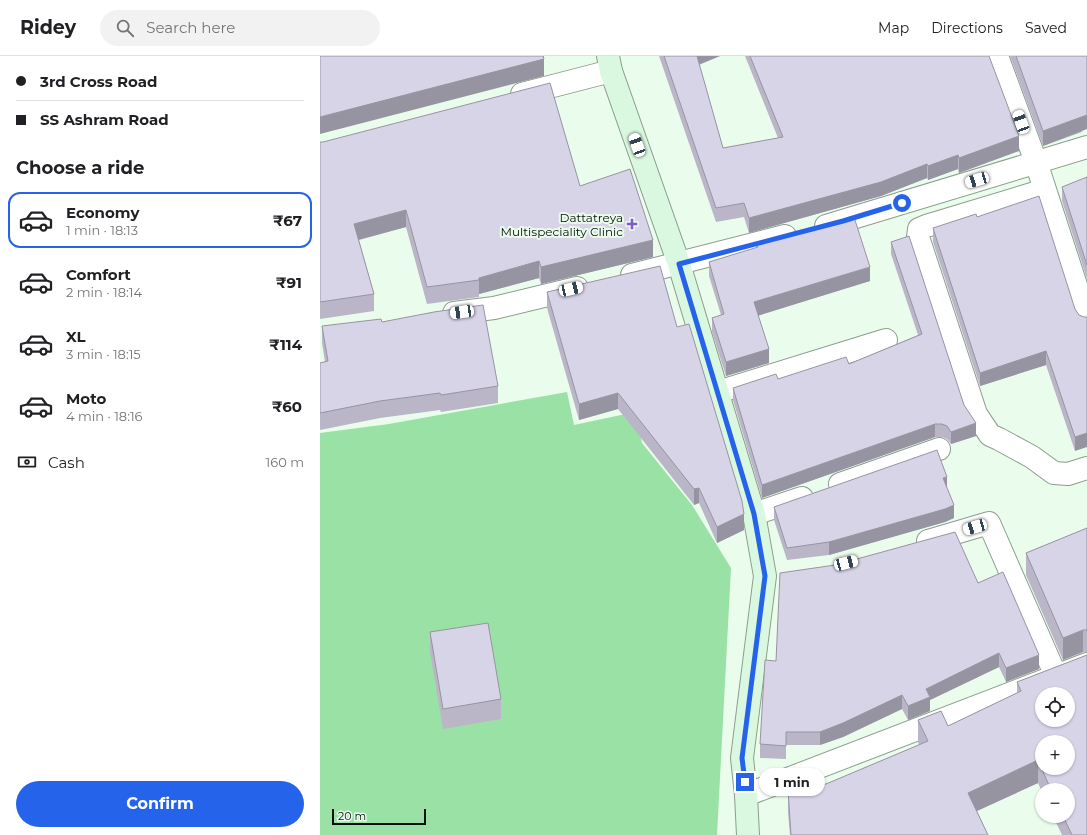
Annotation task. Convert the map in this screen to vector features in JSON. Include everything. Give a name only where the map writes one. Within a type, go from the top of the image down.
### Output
[{"type":"street","points":[[997,56],[1036,162],[1087,320]]},
{"type":"street","points":[[504,99],[610,63],[679,264],[754,514],[765,576],[742,758],[748,835]]},
{"type":"street","points":[[431,316],[494,308],[679,264],[843,221],[1087,147]]},
{"type":"street","points":[[1045,190],[926,226],[919,229],[918,237],[974,406],[990,435],[1032,457],[1054,472],[1068,474],[1087,468]]},
{"type":"street","points":[[718,392],[886,340]]},
{"type":"street","points":[[754,514],[939,449]]},
{"type":"street","points":[[912,546],[990,523],[1056,676]]},
{"type":"street","points":[[765,576],[787,573]]},
{"type":"street","points":[[746,795],[1087,664]]},
{"type":"green space","points":[[567,392],[574,425],[635,412],[642,443],[692,505],[731,568],[717,835],[320,835],[320,433],[389,424]]},
{"type":"building","points":[[320,56],[543,56],[544,59],[320,117]]},
{"type":"building","points":[[664,56],[697,56],[723,148],[783,137],[750,56],[989,56],[1019,136],[959,158],[958,155],[928,166],[927,164],[881,182],[749,218],[744,203],[716,208]]},
{"type":"building","points":[[1016,56],[1087,56],[1087,115],[1043,131]]},
{"type":"building","points":[[550,83],[580,186],[630,169],[653,240],[541,267],[539,261],[479,278],[479,280],[427,287],[406,210],[354,224],[374,294],[320,302],[320,142]]},
{"type":"building","points":[[1087,177],[1087,265],[1062,187]]},
{"type":"building","points":[[1039,196],[1075,309],[1079,315],[1087,317],[1087,433],[1075,437],[1046,351],[980,373],[933,228],[976,214],[977,217]]},
{"type":"building","points":[[854,217],[870,267],[754,302],[769,349],[726,362],[712,318],[724,314],[709,262],[758,247],[756,243]]},
{"type":"building","points":[[909,236],[964,405],[976,423],[951,432],[947,426],[935,424],[762,485],[733,388],[776,374],[778,379],[846,357],[849,364],[922,334],[891,242]]},
{"type":"building","points":[[660,266],[677,327],[689,324],[742,501],[744,514],[717,527],[699,488],[694,489],[618,393],[579,404],[547,292]]},
{"type":"building","points":[[483,305],[498,386],[441,395],[440,393],[380,401],[320,413],[320,363],[328,361],[322,326],[381,319],[382,322],[434,312]]},
{"type":"building","points":[[937,450],[947,477],[943,478],[954,505],[945,509],[829,542],[787,548],[774,507]]},
{"type":"building","points":[[1087,528],[1087,630],[1083,630],[1063,638],[1026,553]]},
{"type":"building","points":[[955,532],[978,583],[1003,572],[1039,655],[1006,668],[999,653],[926,689],[930,697],[908,706],[902,695],[843,723],[820,732],[786,732],[786,746],[760,744],[765,660],[776,661],[780,573],[835,565]]},
{"type":"building","points":[[488,623],[501,699],[443,709],[430,632]]},
{"type":"building","points":[[1087,655],[1087,835],[1072,835],[1066,823],[1075,823],[1075,783],[1048,783],[1044,775],[1075,775],[1075,735],[1035,735],[1035,761],[968,793],[988,835],[791,835],[788,790],[826,784],[928,741],[918,720],[941,711],[948,726],[1021,691],[1017,682]]},
{"type":"place","name":"Dattatreya Multispeciality Clinic","points":[[632,224]]},
{"type":"route","points":[[745,782],[742,758],[765,576],[754,514],[679,264],[843,221],[902,203]]}]
